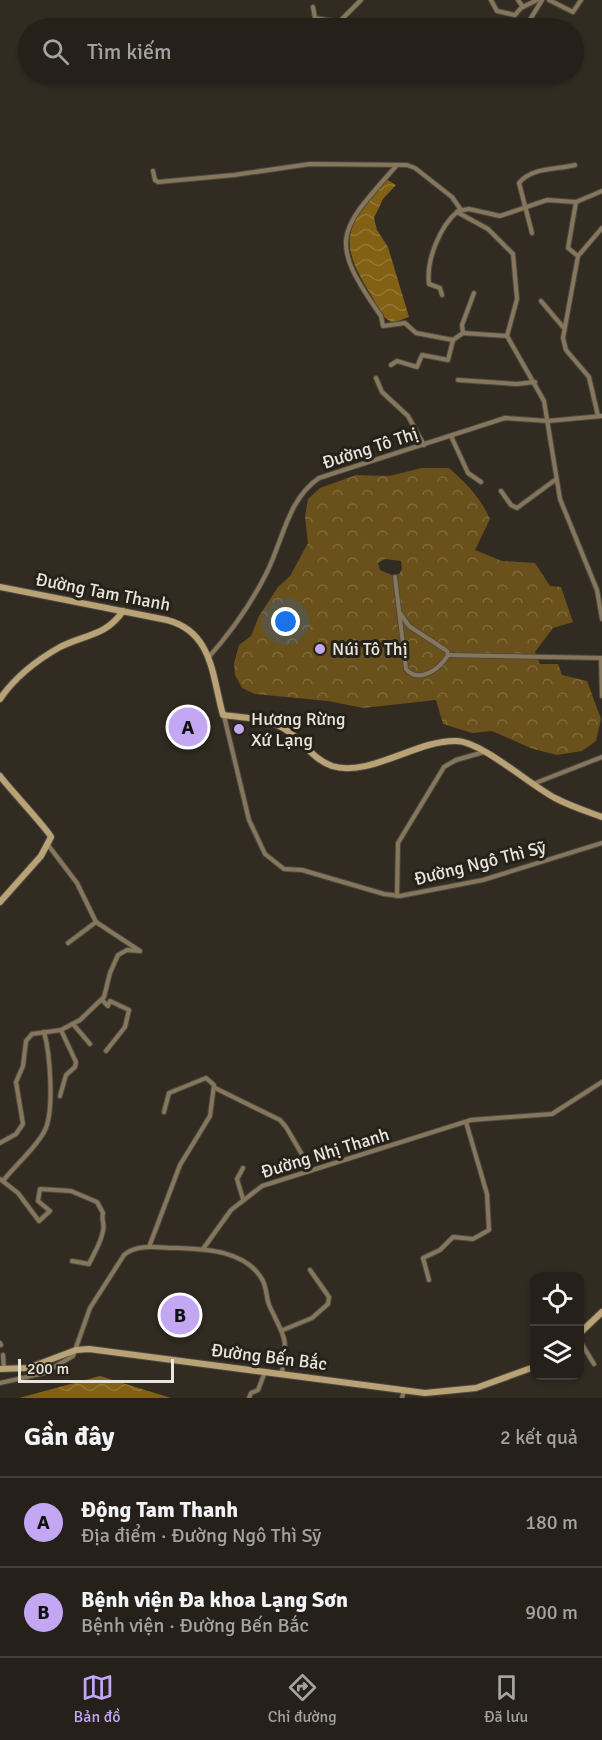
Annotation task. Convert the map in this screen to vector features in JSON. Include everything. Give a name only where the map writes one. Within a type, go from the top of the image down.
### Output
[{"type":"street","points":[[343,18],[361,0]]},
{"type":"street","points":[[491,0],[494,10],[515,15],[523,7],[537,0]]},
{"type":"street","points":[[518,0],[523,7]]},
{"type":"street","points":[[531,18],[542,0]]},
{"type":"street","points":[[549,0],[573,12],[581,0]]},
{"type":"street","points":[[313,7],[311,11],[315,18]]},
{"type":"street","points":[[153,171],[154,180],[158,182],[234,175],[310,164],[398,165],[415,168],[452,196],[459,211],[488,229],[513,254],[517,299],[507,336],[544,401],[555,480],[564,513],[597,590],[602,619]]},
{"type":"street","points":[[398,165],[349,224],[346,241],[348,261],[381,316],[383,326],[405,323],[416,333],[453,340]]},
{"type":"street","points":[[519,183],[529,174],[575,165]]},
{"type":"street","points":[[518,176],[532,233]]},
{"type":"street","points":[[442,295],[440,288],[429,284],[430,266],[444,230],[459,211],[469,209],[497,216],[525,209],[547,200],[576,202],[602,191]]},
{"type":"street","points":[[576,202],[568,248],[578,256]]},
{"type":"street","points":[[600,416],[589,377],[566,350],[564,328],[578,256],[602,228]]},
{"type":"street","points":[[463,333],[462,325],[474,293]]},
{"type":"street","points":[[541,302],[564,328]]},
{"type":"street","points":[[391,365],[397,361],[417,368],[422,355],[448,360],[453,340],[463,333],[507,336]]},
{"type":"street","points":[[376,378],[382,392],[408,416],[424,445]]},
{"type":"street","points":[[458,380],[516,384],[535,382]]},
{"type":"street","name":"Đường Tô Thị","points":[[208,658],[231,632],[256,592],[301,494],[319,478],[505,418],[548,421],[600,416]]},
{"type":"street","points":[[451,436],[468,472],[481,482]]},
{"type":"street","points":[[501,491],[511,505],[517,508],[555,480]]},
{"type":"street","points":[[395,577],[403,663],[408,671],[414,676],[423,676],[441,665],[448,655]]},
{"type":"street","name":"Đường Tam Thanh","points":[[0,587],[186,626],[199,637],[208,658],[223,715]]},
{"type":"street","points":[[398,610],[409,626],[447,651],[448,655]]},
{"type":"street","points":[[0,699],[28,668],[59,648],[112,626],[123,611]]},
{"type":"street","points":[[448,655],[602,658],[602,696]]},
{"type":"street","points":[[223,715],[280,726],[292,734],[315,757],[341,768],[363,765],[448,741],[459,740],[485,752],[556,799],[602,817]]},
{"type":"street","name":"Đường Ngô Thì Sỹ","points":[[223,715],[249,820],[270,859],[284,869],[302,870],[396,896],[483,880],[602,843]]},
{"type":"street","points":[[396,896],[398,843],[444,767],[456,760],[485,752]]},
{"type":"street","points":[[533,784],[602,757]]},
{"type":"street","points":[[0,776],[29,813],[50,834],[48,845],[0,902]]},
{"type":"street","points":[[0,1143],[16,1134],[23,1124],[24,1115],[16,1082],[23,1066],[27,1041],[32,1034],[61,1030],[73,1024],[102,1000],[118,955],[127,950],[139,951],[140,949],[96,922],[77,883],[48,845]]},
{"type":"street","points":[[68,944],[96,922]]},
{"type":"street","points":[[102,1000],[108,1006],[111,1002],[129,1010],[125,1027],[106,1051]]},
{"type":"street","points":[[73,1024],[90,1044]]},
{"type":"street","points":[[60,1096],[66,1075],[75,1067],[76,1062],[61,1030]]},
{"type":"street","points":[[44,1032],[52,1072],[48,1123],[36,1144],[1,1180],[18,1193],[39,1221],[50,1211],[38,1201],[40,1190],[71,1191],[97,1202],[103,1213],[101,1219],[104,1228],[100,1242],[89,1264],[72,1262]]},
{"type":"street","points":[[164,1112],[169,1093],[206,1078],[215,1088],[280,1120],[311,1170]]},
{"type":"street","name":"Đường Nhị Thanh","points":[[202,1250],[219,1223],[243,1199],[262,1186],[466,1122],[552,1114],[602,1082]]},
{"type":"street","points":[[148,1247],[180,1165],[210,1116],[215,1088]]},
{"type":"street","points":[[429,1280],[425,1256],[440,1250],[453,1237],[473,1239],[489,1230],[487,1194],[466,1122]]},
{"type":"street","points":[[243,1168],[238,1174],[237,1184],[243,1199]]},
{"type":"street","points":[[0,1383],[57,1367],[66,1362],[76,1350],[81,1329],[90,1308],[124,1255],[131,1250],[148,1247],[202,1250],[232,1256],[259,1275],[265,1284],[271,1308],[284,1330],[286,1346],[282,1372]]},
{"type":"street","points":[[284,1330],[312,1318],[328,1304],[329,1297],[310,1270]]},
{"type":"street","points":[[584,1328],[602,1312]]},
{"type":"street","name":"Đường Bến Bắc","points":[[2,1369],[28,1368],[76,1350],[89,1349],[435,1393],[468,1390],[502,1381],[530,1369]]},
{"type":"street","points":[[584,1349],[594,1364]]},
{"type":"street","points":[[2,1369],[3,1355]]},
{"type":"street","points":[[249,1398],[251,1393],[258,1390],[265,1371]]},
{"type":"street","points":[[402,1398],[404,1390]]},
{"type":"green space","points":[[422,468],[449,468],[472,491],[490,519],[475,550],[502,561],[535,563],[550,586],[561,587],[573,622],[553,628],[535,652],[540,664],[558,664],[562,675],[587,681],[601,719],[596,741],[582,751],[557,755],[533,749],[492,731],[472,733],[443,724],[436,700],[363,708],[328,701],[255,694],[242,688],[235,675],[234,663],[239,645],[251,636],[259,616],[278,587],[290,576],[308,543],[305,517],[308,499],[320,488],[356,475],[389,476]],"holes":[[[385,559],[401,561],[402,569],[399,574],[392,575],[380,570],[378,563]]]},
{"type":"water","points":[[386,179],[396,185],[383,199],[374,218],[377,230],[388,247],[409,317],[393,323],[379,311],[360,276],[350,246],[350,234],[354,222]]},
{"type":"water","points":[[100,1376],[171,1398],[19,1398]]},
{"type":"place","name":"Núi Tô Thị","points":[[320,649]]},
{"type":"place","name":"Động Tam Thanh","points":[[188,727]]},
{"type":"place","name":"Hương Rừng Xứ Lạng","points":[[239,729]]},
{"type":"place","name":"Bệnh viện Đa khoa Lạng Sơn","points":[[180,1315]]}]
